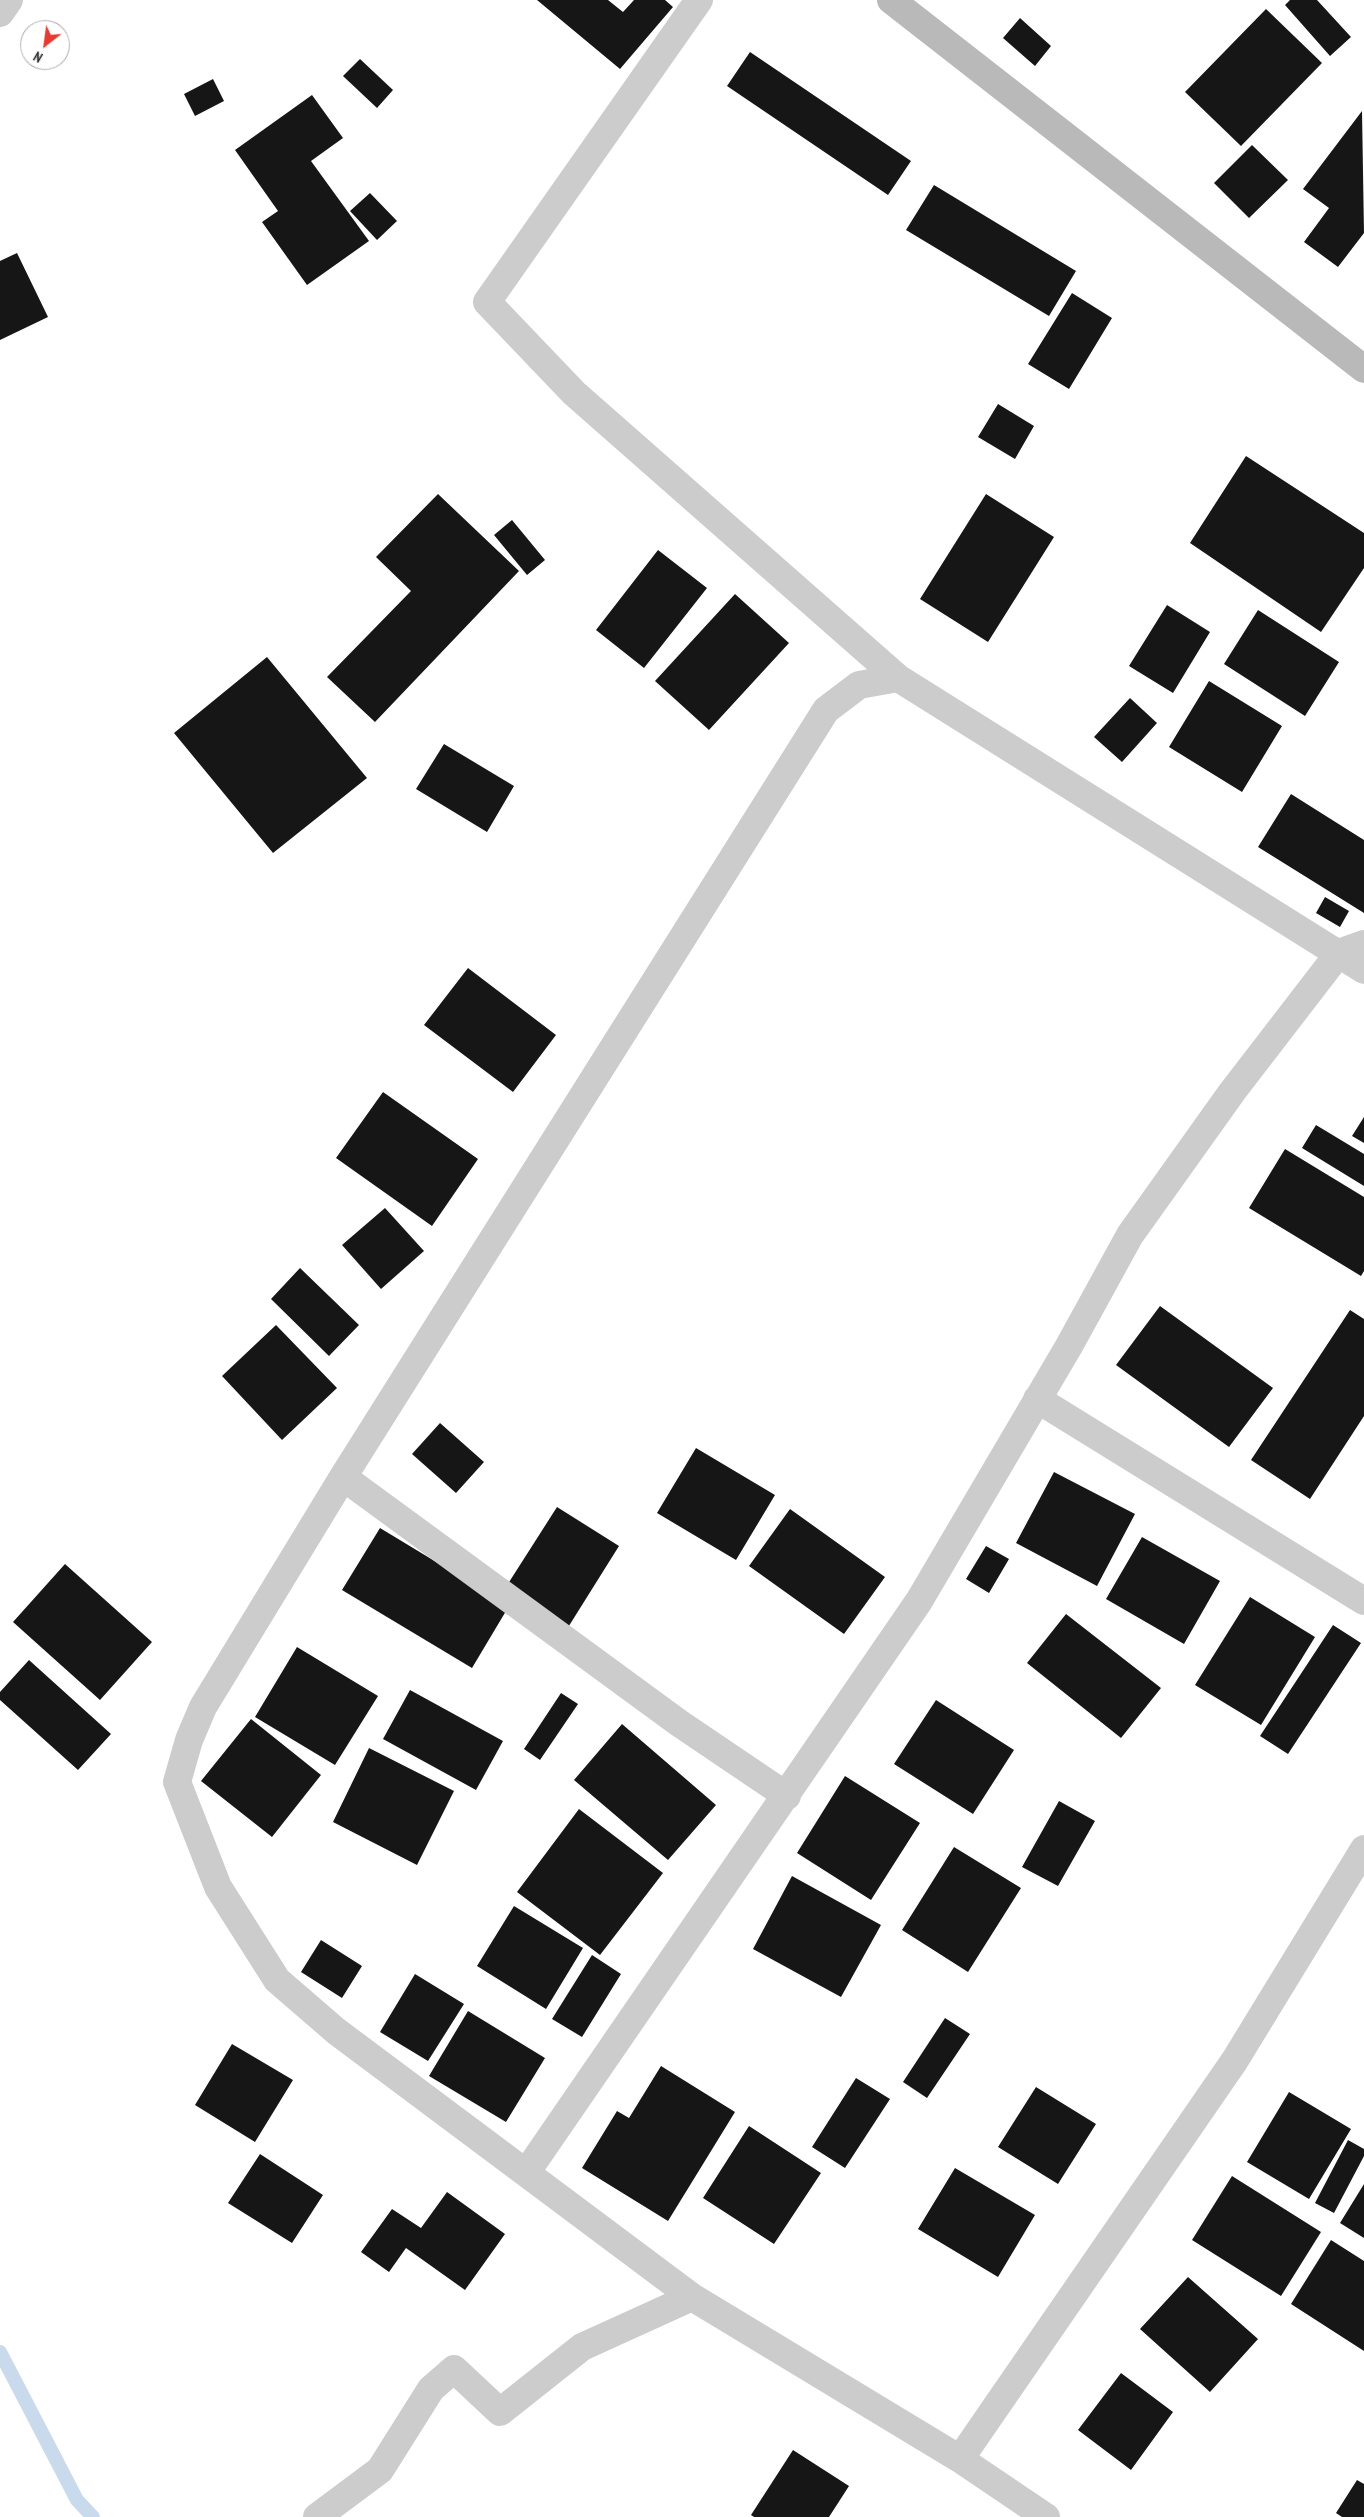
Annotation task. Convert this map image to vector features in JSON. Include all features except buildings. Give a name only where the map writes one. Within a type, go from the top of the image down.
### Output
[{"type":"main road","points":[[891,0],[1364,369]]},
{"type":"street","points":[[0,13],[9,0]]},
{"type":"street","points":[[699,0],[487,302],[574,393],[898,678],[1364,970]]},
{"type":"street","points":[[898,678],[859,686],[826,710],[344,1477],[203,1707],[189,1740],[177,1782],[218,1887],[277,1980],[336,2031],[692,2297],[960,2458],[1046,2517]]},
{"type":"street","points":[[526,2173],[787,1796],[919,1600],[1070,1346],[1130,1235],[1244,1076],[1339,954],[1364,944]]},
{"type":"street","points":[[1037,1399],[1364,1602]]},
{"type":"street","points":[[344,1477],[671,1717],[787,1796]]},
{"type":"street","points":[[960,2458],[1235,2060],[1364,1849]]},
{"type":"street","points":[[317,2517],[380,2470],[431,2389],[454,2369],[500,2412],[582,2346],[692,2297]]},
{"type":"waterway","points":[[0,2352],[77,2500],[93,2517]]}]
